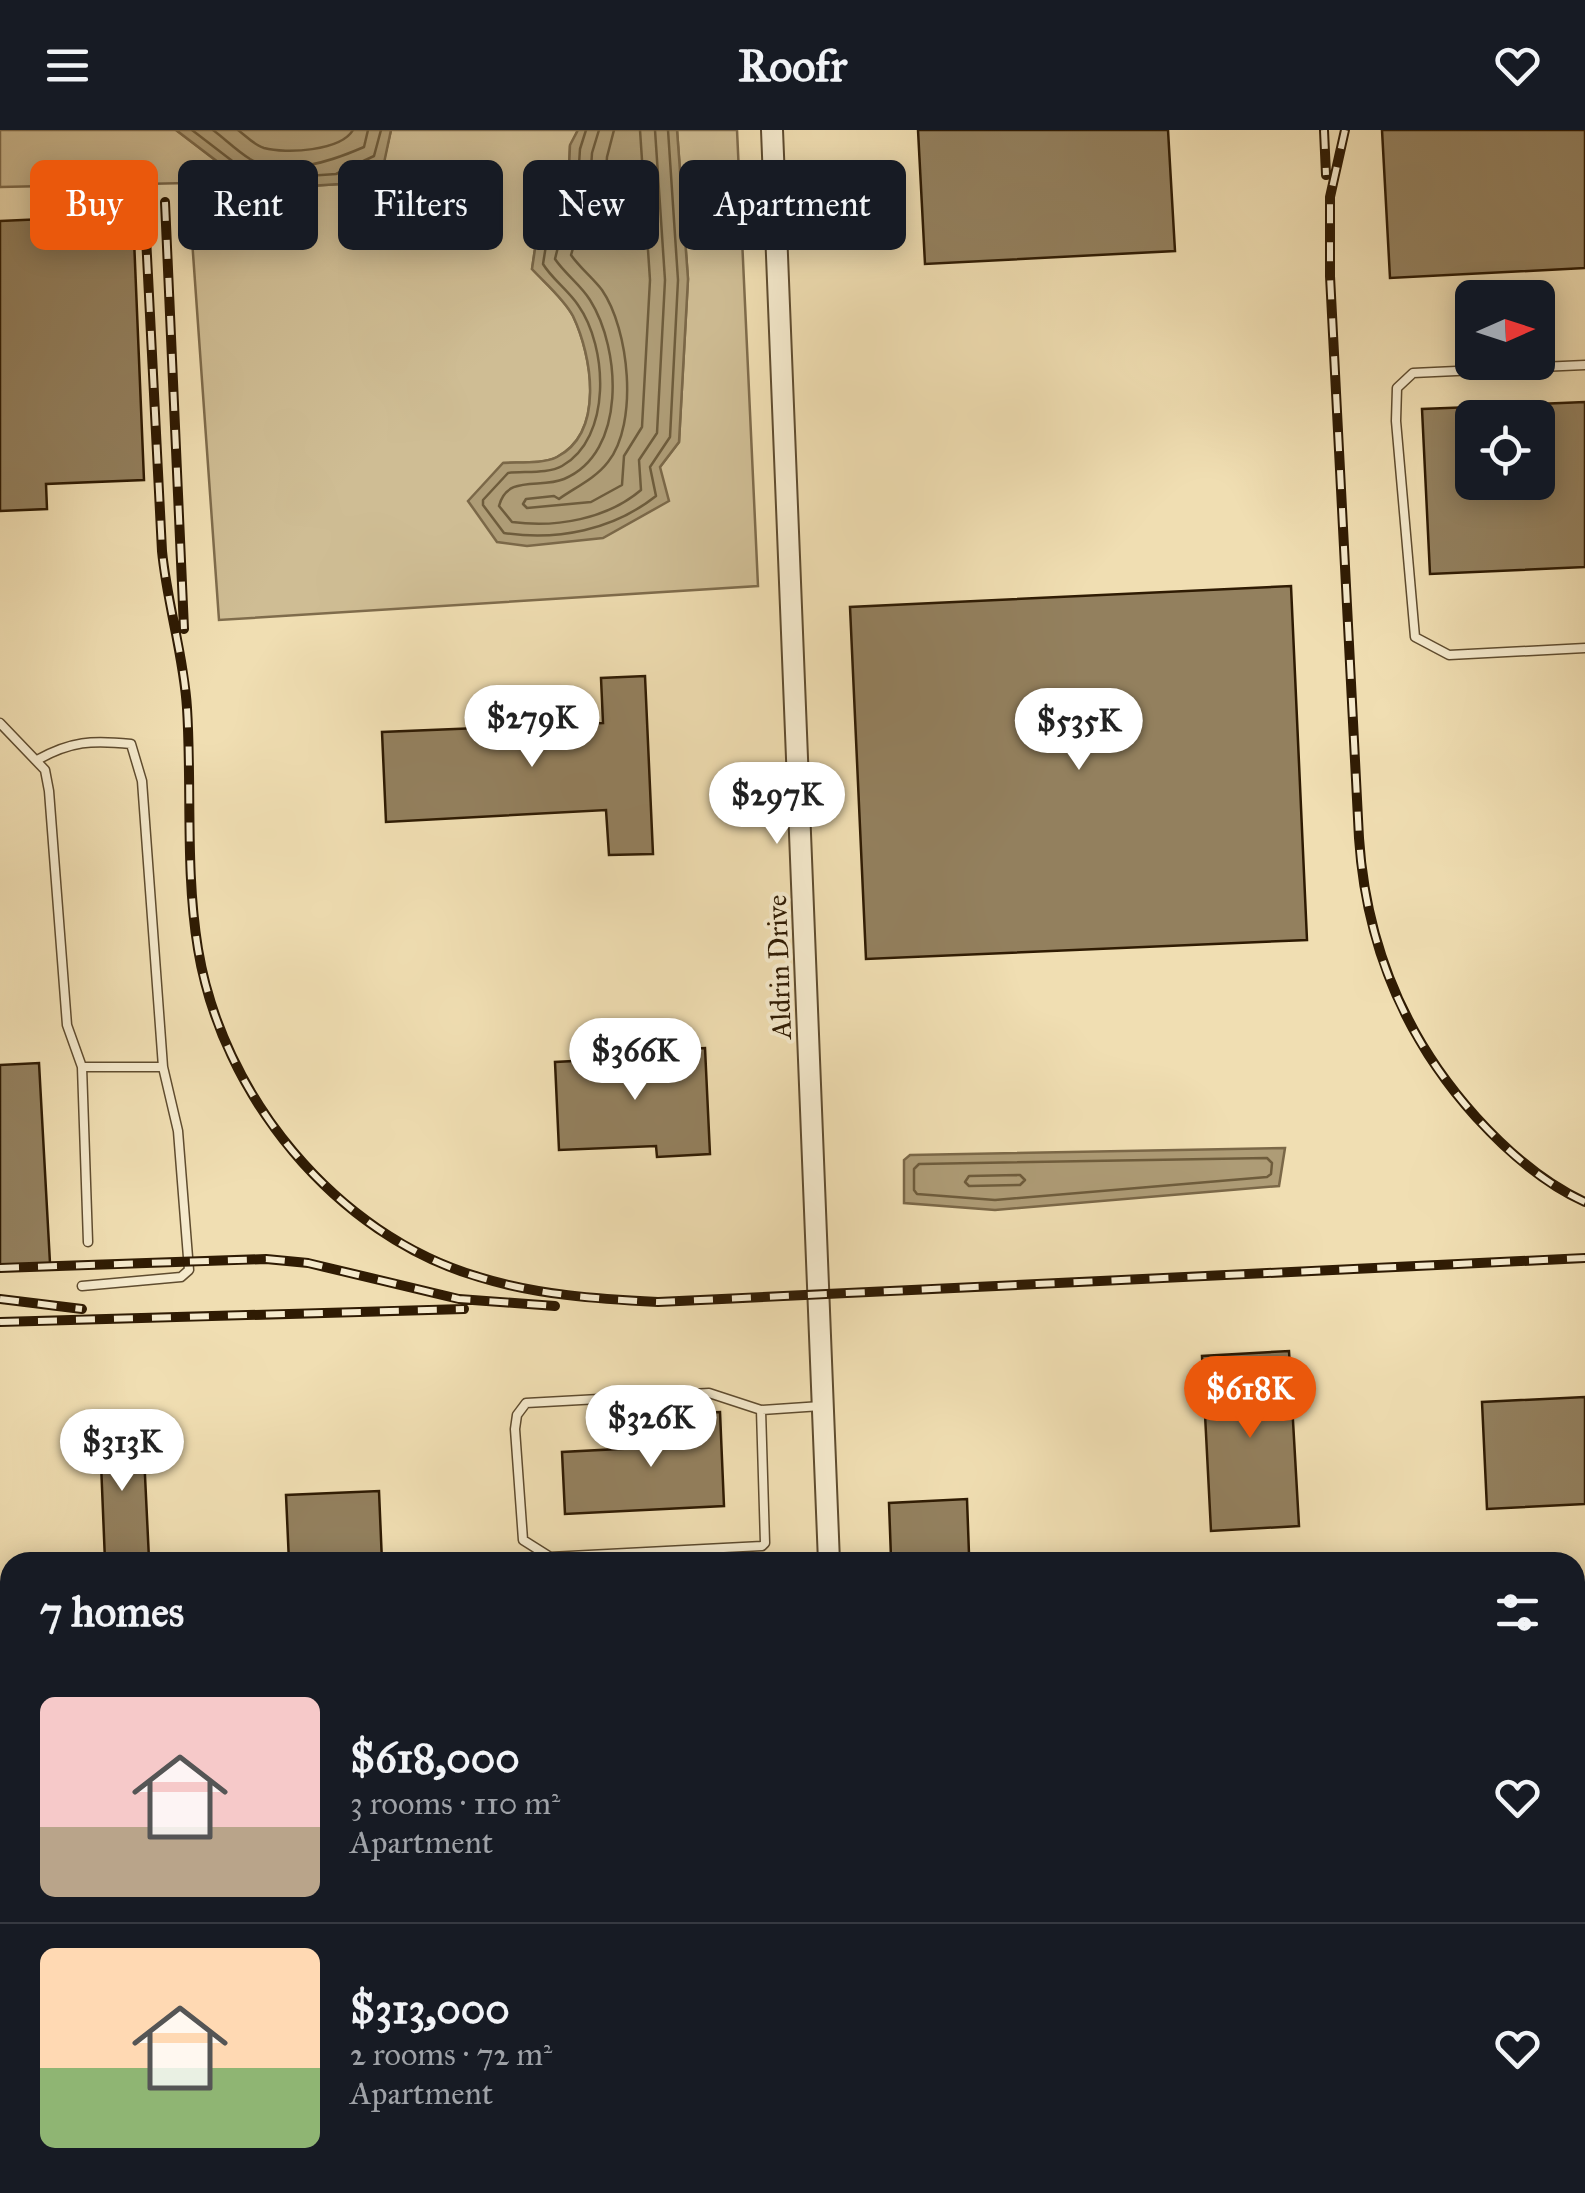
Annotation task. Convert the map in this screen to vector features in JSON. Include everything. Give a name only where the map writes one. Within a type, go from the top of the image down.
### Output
[{"type":"street","name":"Aldrin Drive","points":[[772,130],[829,1552]]},
{"type":"lane","points":[[1585,365],[1413,372],[1397,388],[1396,422],[1415,636],[1449,655],[1585,648]]},
{"type":"lane","points":[[0,723],[45,770],[49,792],[67,1026],[82,1067],[88,1242]]},
{"type":"lane","points":[[37,760],[63,745],[97,741],[131,744],[142,782],[164,1066],[178,1131],[188,1270],[180,1277],[82,1286]]},
{"type":"lane","points":[[82,1067],[164,1066]]},
{"type":"lane","points":[[539,1552],[523,1540],[514,1429],[517,1415],[526,1403],[710,1393],[761,1410],[824,1406]]},
{"type":"lane","points":[[654,1552],[765,1543],[761,1410]]},
{"type":"shaded area","points":[[0,130],[176,130],[215,160],[178,160],[178,183],[158,184],[158,160],[30,160],[30,186],[0,187]]},
{"type":"shaded area","points":[[391,130],[578,130],[570,146],[569,160],[523,160],[523,250],[535,250],[532,269],[565,303],[580,333],[589,372],[588,412],[572,445],[557,457],[503,463],[660,467],[679,442],[688,279],[686,250],[743,250],[758,586],[219,620],[193,250],[318,250],[318,185],[338,184],[338,250],[503,250],[503,160],[384,160]]},
{"type":"shaded area","points":[[677,130],[737,130],[738,160],[679,160]]},
{"type":"water","points":[[176,130],[391,130],[385,160],[338,160],[338,184],[318,185],[318,160],[215,160]]},
{"type":"water","points":[[578,130],[677,130],[679,250],[686,250],[688,279],[679,442],[660,467],[669,501],[603,538],[527,546],[497,542],[468,501],[503,463],[557,457],[572,445],[588,412],[589,372],[580,333],[565,303],[532,269],[535,250],[659,250],[659,160],[569,160],[570,145]]},
{"type":"water","points":[[1285,1148],[1279,1186],[995,1210],[904,1203],[904,1160],[910,1155]]},
{"type":"building","points":[[918,130],[1168,130],[1175,251],[925,264]]},
{"type":"building","points":[[1382,130],[1585,130],[1585,268],[1390,278]]},
{"type":"building","points":[[30,220],[30,250],[134,250],[144,480],[46,484],[47,509],[0,511],[0,221]]},
{"type":"building","points":[[1585,402],[1585,567],[1430,574],[1422,409],[1455,408],[1455,500],[1555,500],[1555,403]]},
{"type":"building","points":[[1291,586],[1307,940],[866,959],[850,607]]},
{"type":"building","points":[[645,676],[653,854],[609,855],[606,810],[386,822],[382,732],[603,723],[601,678]]},
{"type":"building","points":[[705,1048],[710,1154],[657,1157],[656,1146],[559,1150],[555,1062],[652,1057],[652,1051]]},
{"type":"building","points":[[39,1063],[50,1263],[0,1266],[0,1065]]},
{"type":"building","points":[[1289,1351],[1299,1526],[1211,1531],[1202,1356]]},
{"type":"building","points":[[1585,1397],[1585,1504],[1487,1509],[1482,1402]]},
{"type":"building","points":[[720,1412],[724,1506],[565,1514],[562,1452],[657,1447],[656,1415]]},
{"type":"building","points":[[143,1434],[149,1552],[105,1552],[101,1463],[85,1464],[84,1436]]},
{"type":"building","points":[[379,1491],[382,1552],[289,1552],[286,1495]]},
{"type":"building","points":[[967,1499],[969,1552],[891,1552],[889,1503]]},
{"type":"railway","points":[[1324,130],[1326,175]]},
{"type":"railway","points":[[1345,130],[1330,197],[1330,276],[1359,838],[1370,915],[1393,988],[1409,1022],[1451,1086],[1513,1154],[1540,1176],[1585,1202]]},
{"type":"railway","points":[[165,202],[184,629]]},
{"type":"railway","points":[[147,250],[162,551],[185,689],[190,859],[198,949],[211,1003],[232,1056],[259,1106],[294,1152],[333,1193],[378,1229],[427,1257],[501,1283],[568,1295],[658,1302],[1585,1258]]},
{"type":"railway","points":[[0,1268],[266,1259],[308,1263],[459,1299],[555,1306]]},
{"type":"railway","points":[[0,1299],[82,1309]]},
{"type":"railway","points":[[0,1322],[464,1309]]}]
